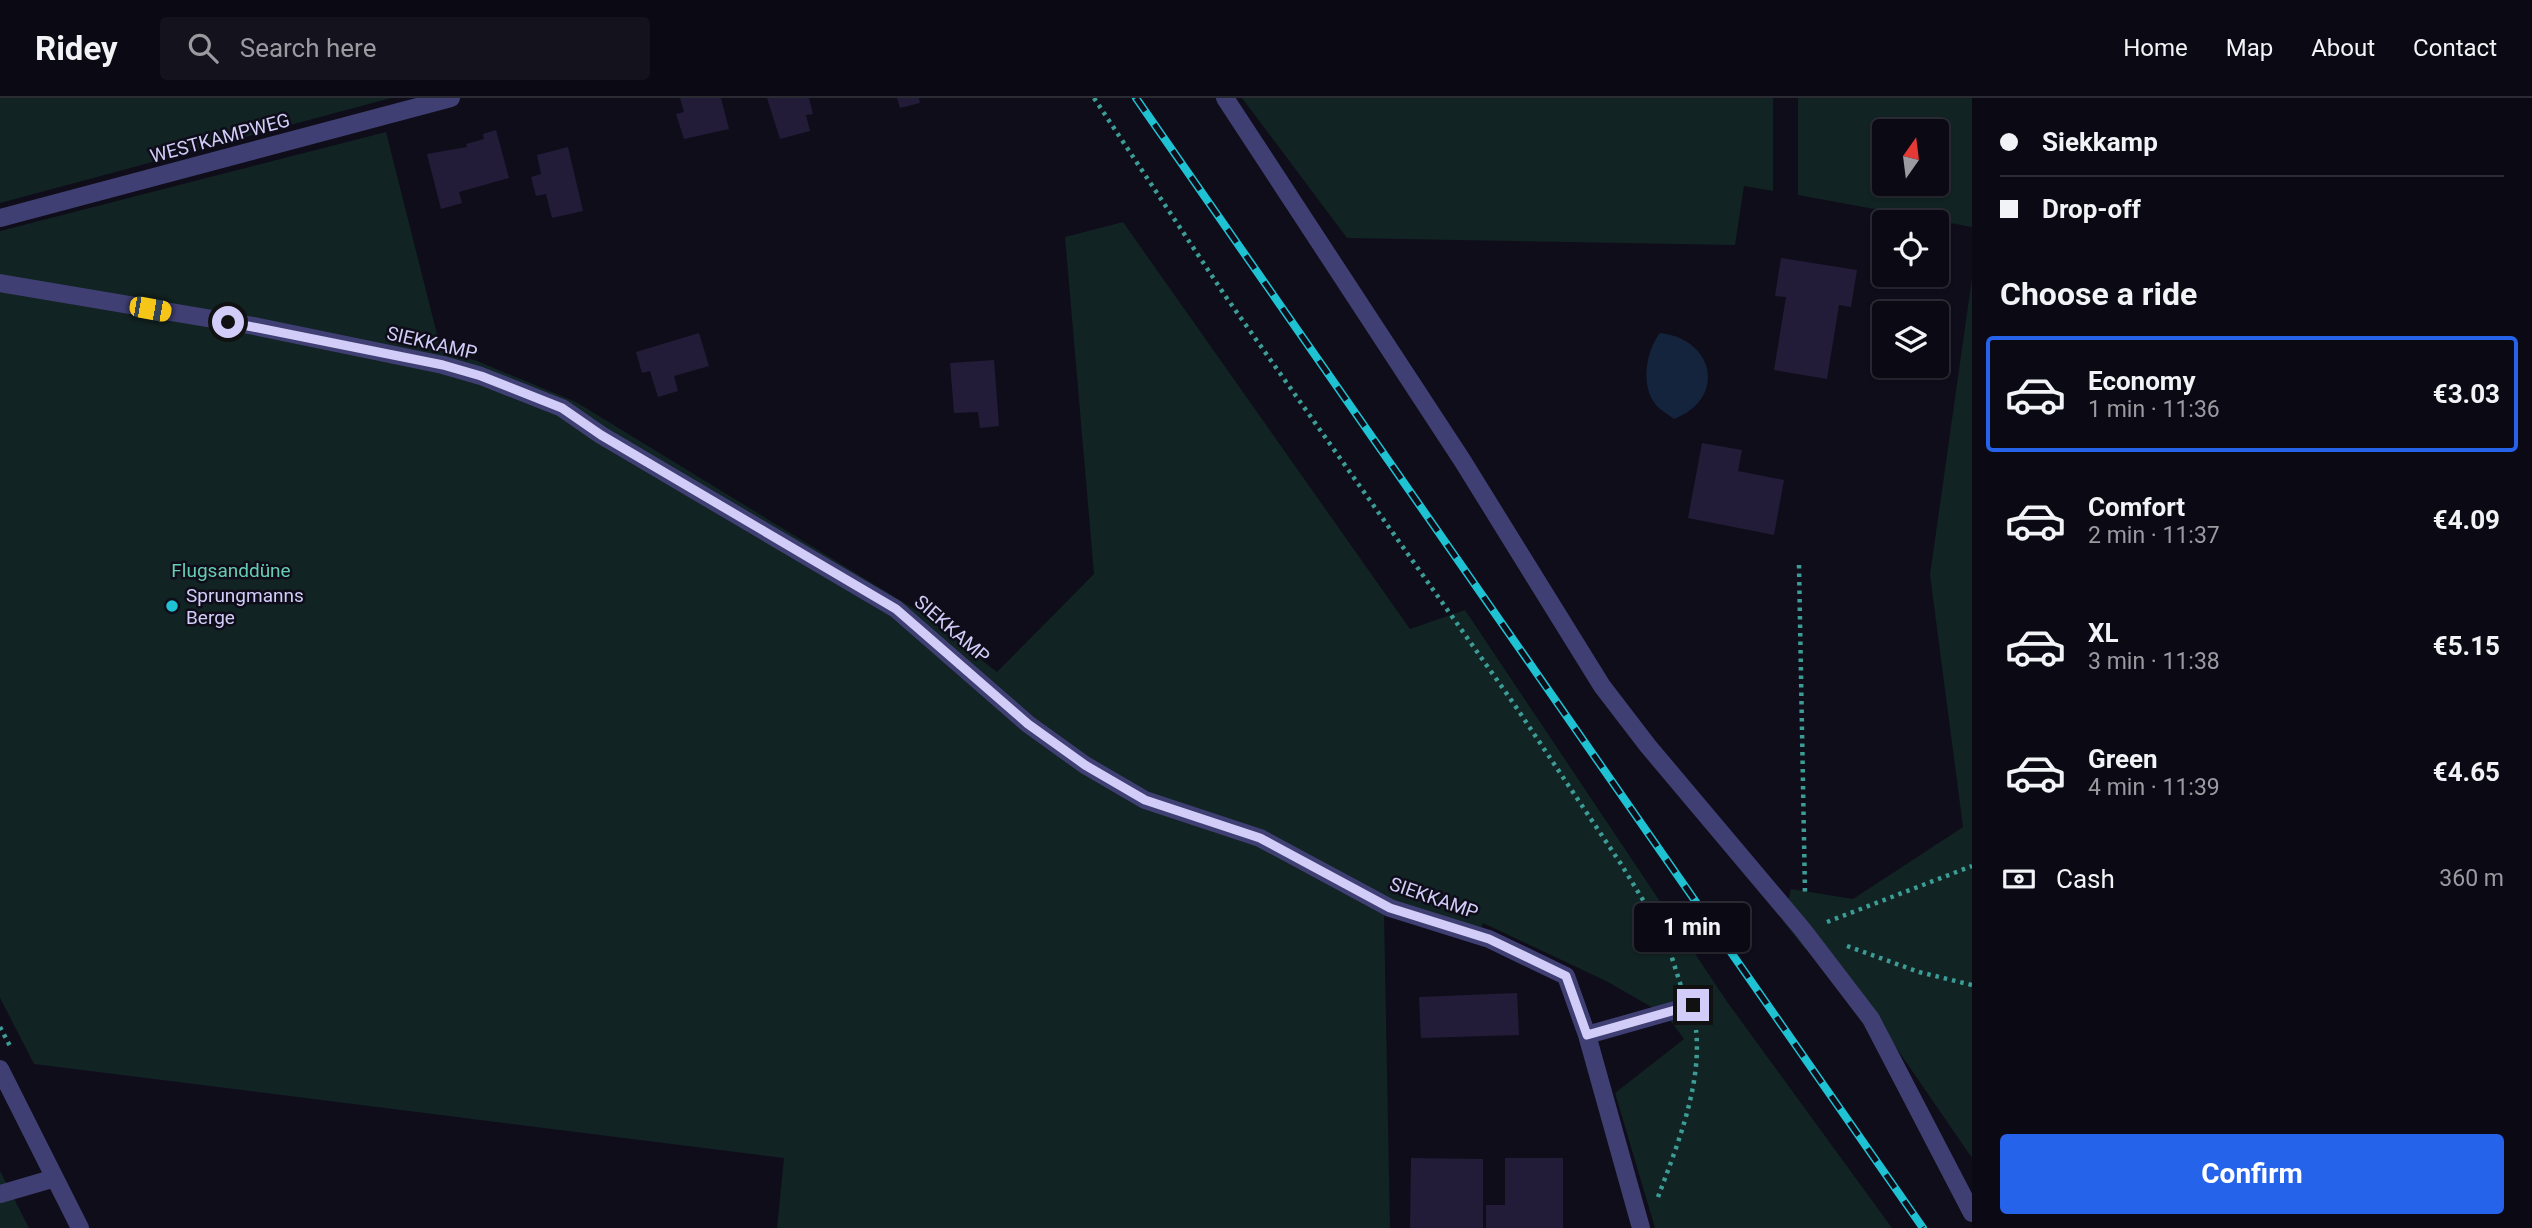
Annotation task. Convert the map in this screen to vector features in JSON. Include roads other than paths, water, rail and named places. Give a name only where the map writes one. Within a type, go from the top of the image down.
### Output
[{"type":"street","name":"WESTKAMPWEG","points":[[0,218],[451,98]]},
{"type":"street","points":[[1225,98],[1462,460],[1602,686],[1648,746],[1803,930],[1871,1019],[1972,1213]]},
{"type":"street","name":"SIEKKAMP","points":[[0,283],[254,326],[443,365],[481,376],[562,408],[601,435],[896,609],[1028,724],[1085,765],[1145,800],[1260,838],[1390,908],[1489,939],[1566,976],[1587,1035],[1639,1222]]},
{"type":"street","points":[[1587,1035],[1693,1005]]},
{"type":"street","points":[[0,1069],[80,1228]]},
{"type":"street","points":[[0,1194],[55,1178]]},
{"type":"water","points":[[1660,333],[1679,338],[1693,346],[1703,358],[1708,371],[1702,398],[1691,410],[1674,419],[1656,405],[1648,388],[1648,358]]},
{"type":"railway","points":[[1136,98],[1923,1228]]},
{"type":"place","name":"Sprungmanns Berge","points":[[172,606]]},
{"type":"park label","name":"Flugsanddüne","points":[[231,570]]}]
